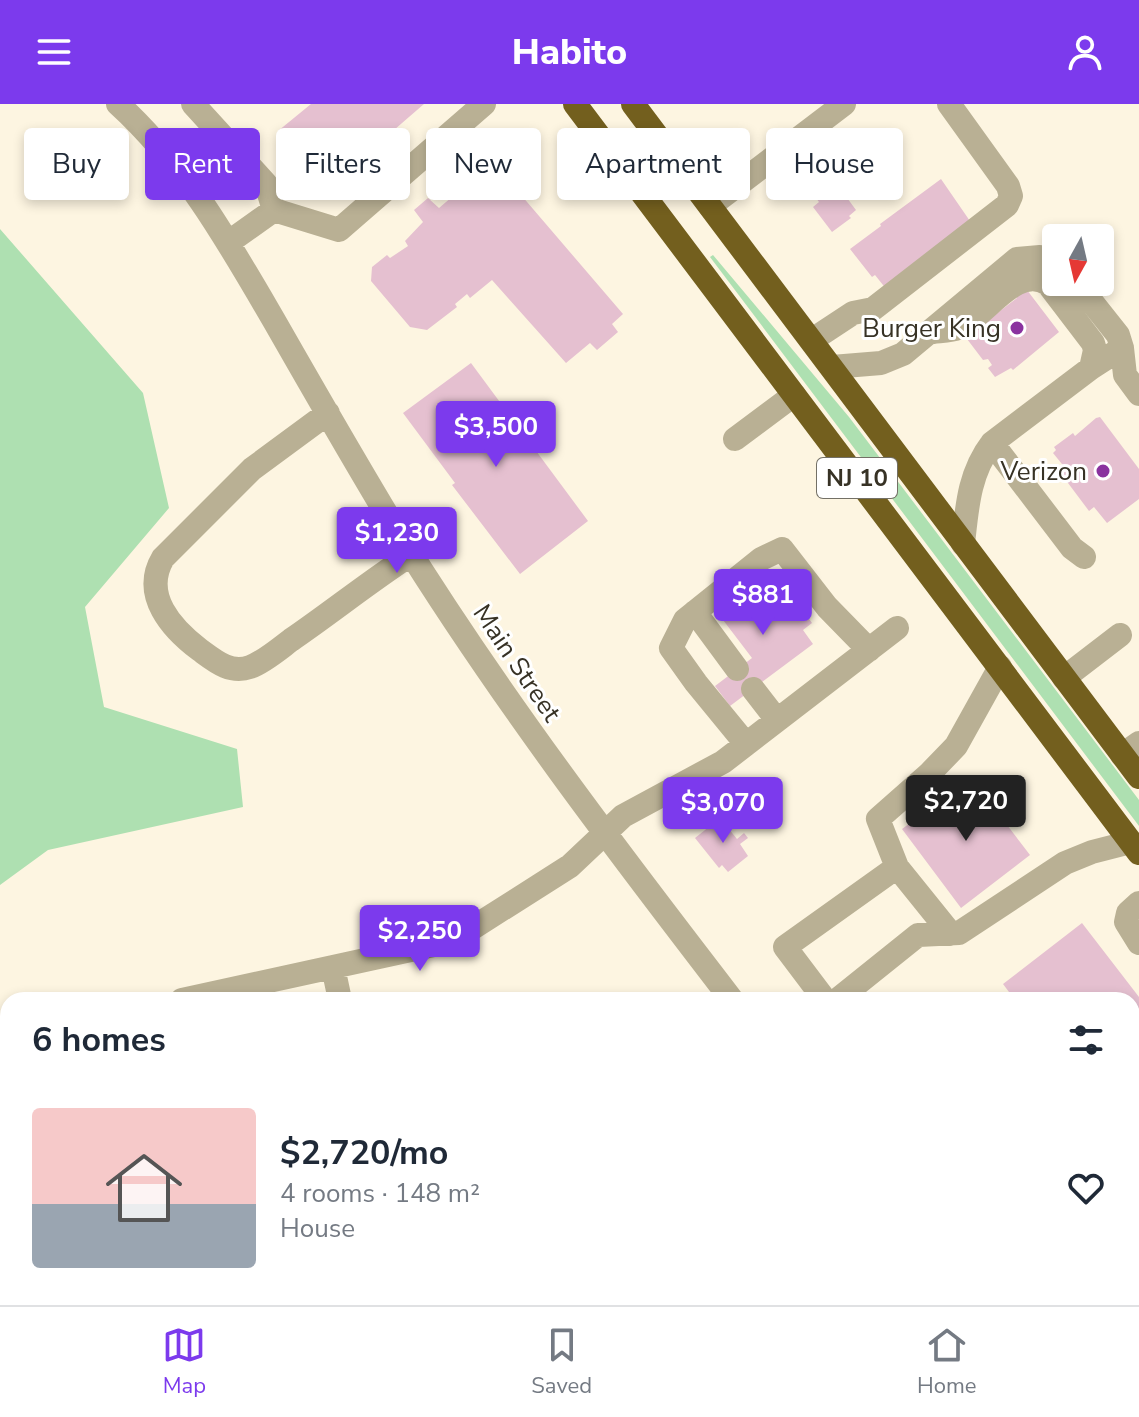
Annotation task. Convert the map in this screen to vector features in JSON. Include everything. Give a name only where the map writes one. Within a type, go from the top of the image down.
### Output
[{"type":"highway","name":"NJ 10","points":[[575,104],[1135,848]]},
{"type":"highway","name":"NJ 10","points":[[633,104],[1064,678],[1131,749],[1139,777]]},
{"type":"street","name":"Main Street","points":[[118,104],[149,133],[177,166],[229,242],[412,554],[500,689],[603,833],[726,992]]},
{"type":"street","points":[[193,104],[266,184],[274,210]]},
{"type":"street","points":[[274,210],[339,230],[484,104]]},
{"type":"street","points":[[710,206],[844,104]]},
{"type":"street","points":[[812,340],[853,313],[873,309],[1007,205],[1011,196],[1008,186],[949,104]]},
{"type":"street","points":[[229,242],[274,210]]},
{"type":"street","points":[[832,367],[881,363],[903,354],[1017,259],[1042,258]]},
{"type":"street","points":[[929,332],[957,329],[1021,280],[1038,279],[1048,284],[1093,343],[1095,350],[1091,368]]},
{"type":"street","points":[[1087,296],[1118,335],[1125,375],[1139,394]]},
{"type":"street","points":[[963,544],[969,489],[981,458],[992,443],[1122,348]]},
{"type":"street","points":[[735,439],[794,395]]},
{"type":"street","points":[[328,413],[252,469],[163,558],[157,567],[155,586],[177,633],[219,664],[235,669],[252,667],[333,612],[378,575],[412,554]]},
{"type":"street","points":[[992,443],[1072,548],[1084,557]]},
{"type":"street","points":[[746,744],[671,648],[685,620],[761,559],[782,549],[827,607],[869,650]]},
{"type":"street","points":[[695,612],[737,669]]},
{"type":"street","points":[[219,992],[452,941],[570,866],[623,816],[723,762],[897,628]]},
{"type":"street","points":[[1064,678],[1120,635]]},
{"type":"street","points":[[951,934],[897,867],[878,819],[956,746],[1000,667]]},
{"type":"street","points":[[753,689],[777,720]]},
{"type":"street","points":[[847,992],[918,935],[959,933],[1065,863],[1092,852],[1135,848]]},
{"type":"street","points":[[819,992],[785,947],[897,867]]},
{"type":"street","points":[[1139,903],[1128,913],[1126,922],[1139,943]]},
{"type":"street","points":[[333,967],[338,992]]},
{"type":"green space","points":[[0,229],[143,393],[169,508],[85,607],[104,707],[237,749],[243,807],[48,850],[0,885]]},
{"type":"green space","points":[[713,255],[849,417],[1139,800],[1139,826],[710,257]]},
{"type":"building","points":[[311,104],[424,104],[396,128],[282,128]]},
{"type":"building","points":[[941,179],[972,224],[887,290],[875,275],[872,277],[850,249]]},
{"type":"building","points":[[426,200],[439,208],[448,200],[525,200],[623,314],[612,324],[618,332],[597,350],[590,343],[566,363],[492,280],[470,298],[467,294],[455,304],[457,307],[427,330],[410,327],[371,281],[372,267],[387,255],[390,258],[408,246],[405,241],[423,222],[414,210]]},
{"type":"building","points":[[817,200],[849,200],[856,210],[849,216],[851,218],[832,232],[813,207]]},
{"type":"building","name":"Burger King","points":[[1027,290],[1059,332],[1013,370],[1011,368],[995,377],[988,368],[992,365],[988,359],[983,360],[967,339],[1017,298],[1012,291]]},
{"type":"building","points":[[471,363],[588,521],[520,574],[452,485],[455,483],[403,413]]},
{"type":"building","name":"Verizon","points":[[1100,417],[1139,469],[1139,499],[1107,523],[1094,507],[1089,511],[1062,475],[1066,469],[1053,453],[1056,450],[1054,447]]},
{"type":"building","points":[[762,578],[767,578],[787,606],[795,600],[812,623],[803,630],[813,644],[730,706],[715,686],[752,658],[720,616],[739,602],[736,597]]},
{"type":"building","points":[[971,778],[1030,855],[961,908],[902,829]]},
{"type":"building","points":[[720,818],[737,839],[744,833],[748,838],[740,844],[748,856],[728,872],[722,865],[719,868],[695,838]]},
{"type":"building","points":[[1082,923],[1135,992],[1009,992],[1003,984]]},
{"type":"place","name":"Burger King","points":[[1017,328]]},
{"type":"place","name":"Verizon","points":[[1103,471]]}]
